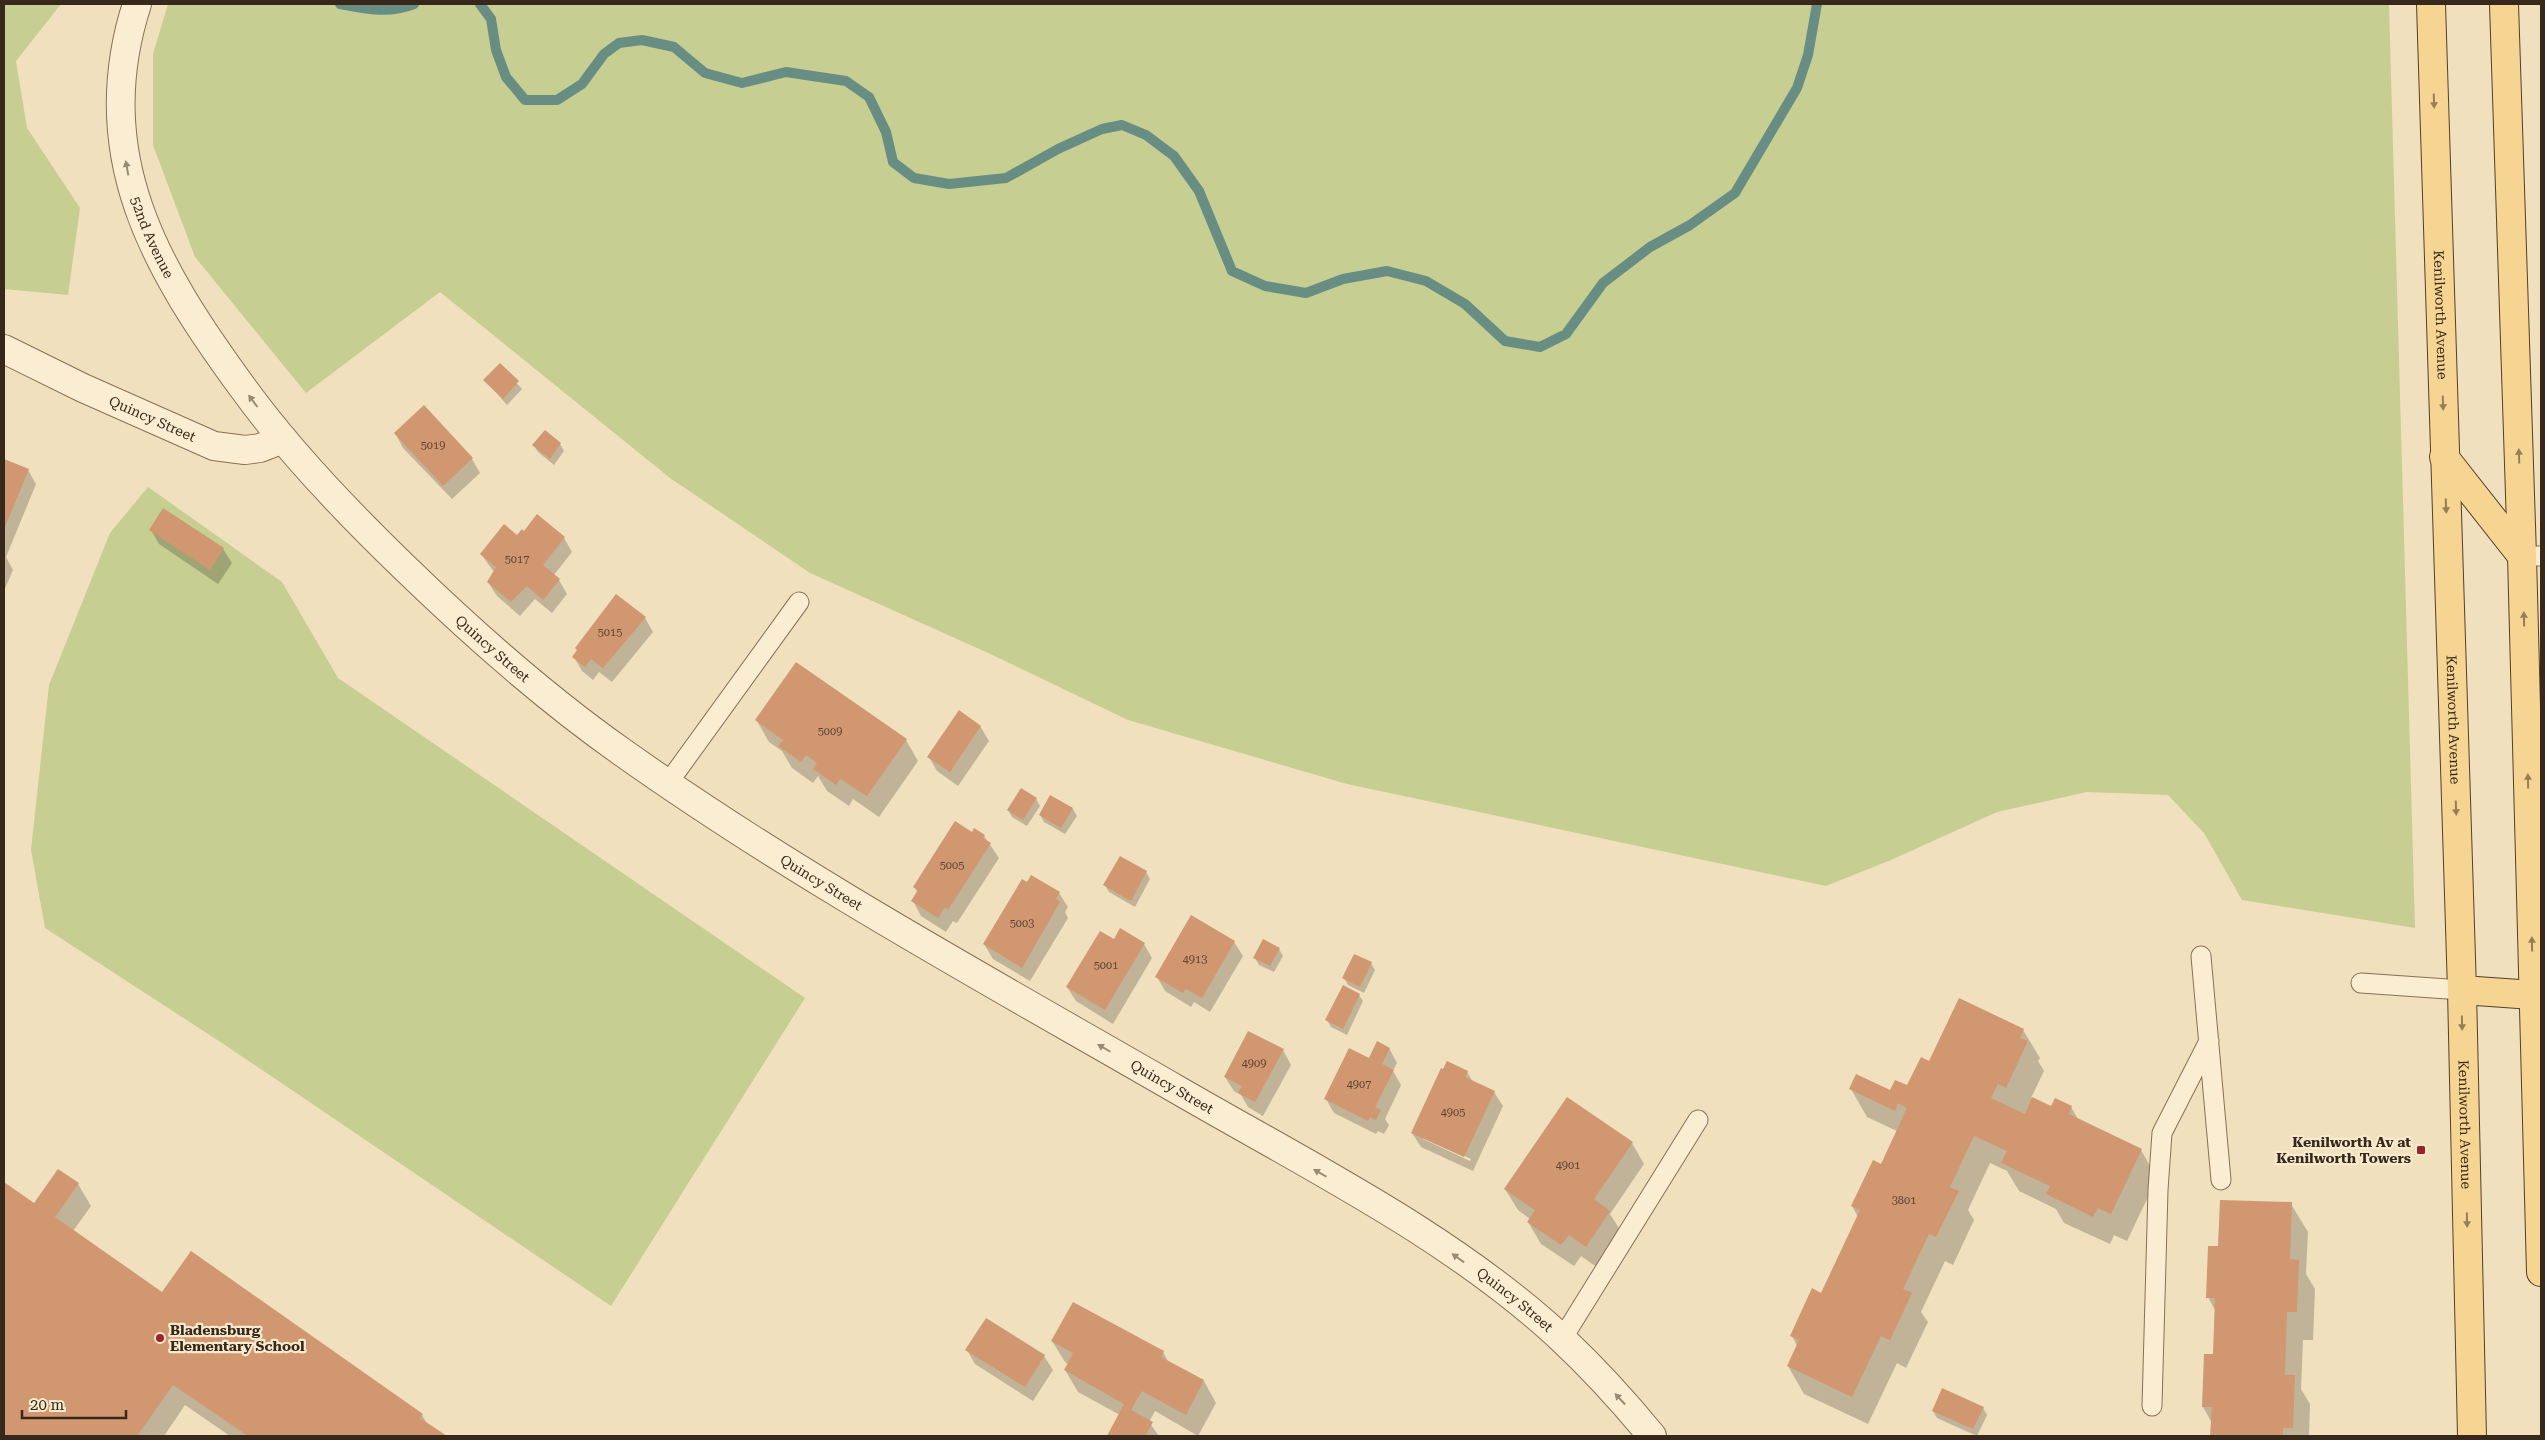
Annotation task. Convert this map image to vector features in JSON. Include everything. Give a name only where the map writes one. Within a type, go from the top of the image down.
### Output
[{"type":"main road","name":"Kenilworth Avenue","points":[[2431,4],[2462,990],[2472,1436]]},
{"type":"main road","points":[[2504,4],[2532,556],[2541,1272]]},
{"type":"main road","points":[[2444,457],[2532,556]]},
{"type":"main road","points":[[2462,990],[2537,995]]},
{"type":"street","name":"52nd Avenue","points":[[137,4],[125,45],[120,109],[122,142],[129,178],[139,212],[154,248],[197,325],[283,439]]},
{"type":"street","name":"Quincy Street","points":[[4,349],[83,388],[214,446],[244,450],[260,448],[283,439],[359,522],[483,640],[573,715],[668,783],[890,923],[1412,1227],[1493,1283],[1562,1339],[1630,1409],[1652,1436]]},
{"type":"lane","points":[[668,783],[799,602]]},
{"type":"lane","points":[[2201,956],[2221,1180]]},
{"type":"lane","points":[[2361,983],[2462,990]]},
{"type":"lane","points":[[2152,1406],[2158,1190],[2162,1133],[2209,1041]]},
{"type":"lane","points":[[1562,1339],[1698,1120]]},
{"type":"green space","points":[[4,4],[61,4],[16,61],[27,128],[80,208],[68,295],[4,289]]},
{"type":"green space","points":[[168,4],[2389,4],[2415,928],[2242,900],[2204,833],[2168,795],[2087,792],[1997,812],[1891,860],[1826,886],[1347,784],[1128,720],[986,652],[810,573],[670,478],[440,292],[306,393],[195,257],[153,145],[153,54]]},
{"type":"green space","points":[[148,487],[282,582],[338,678],[805,998],[611,1306],[225,1045],[45,928],[31,850],[49,685],[110,533]]},
{"type":"building","points":[[500,363],[519,381],[503,399],[483,380]]},
{"type":"building","points":[[424,405],[473,458],[443,486],[394,433]]},
{"type":"building","points":[[545,430],[561,443],[550,459],[532,445]]},
{"type":"building","points":[[4,459],[29,469],[4,529]]},
{"type":"building","points":[[163,508],[224,548],[210,570],[149,530]]},
{"type":"building","points":[[537,514],[565,537],[543,565],[560,579],[543,600],[527,586],[511,602],[487,582],[496,567],[480,554],[504,524],[517,535],[522,529],[524,531]]},
{"type":"building","points":[[616,594],[646,617],[603,668],[591,659],[585,667],[572,657],[577,650],[575,648]]},
{"type":"building","points":[[796,662],[907,739],[867,796],[840,779],[836,785],[813,769],[817,763],[806,755],[801,762],[778,746],[783,740],[755,720]]},
{"type":"building","points":[[959,710],[981,726],[950,772],[927,757]]},
{"type":"building","points":[[1021,788],[1037,798],[1023,820],[1007,810]]},
{"type":"building","points":[[1050,795],[1073,808],[1061,828],[1039,815]]},
{"type":"building","points":[[955,821],[972,832],[974,828],[985,835],[983,838],[991,843],[948,910],[945,907],[938,918],[911,901],[918,890],[913,887]]},
{"type":"building","points":[[1120,856],[1147,871],[1131,901],[1103,885]]},
{"type":"building","points":[[1031,875],[1060,892],[1056,899],[1060,902],[1022,968],[983,944],[1022,879],[1027,882]]},
{"type":"building","points":[[1191,915],[1235,941],[1202,998],[1186,989],[1183,993],[1155,977]]},
{"type":"building","points":[[1120,928],[1145,943],[1105,1010],[1066,987],[1100,931],[1114,939]]},
{"type":"building","points":[[1263,939],[1280,948],[1270,966],[1253,958]]},
{"type":"building","points":[[1354,954],[1372,962],[1360,987],[1342,978]]},
{"type":"building","points":[[1343,985],[1360,994],[1343,1029],[1325,1020]]},
{"type":"building","points":[[1959,998],[2024,1029],[2020,1038],[2028,1041],[2006,1088],[1998,1084],[1991,1098],[2025,1114],[2032,1097],[2051,1106],[2055,1098],[2072,1106],[2069,1114],[2142,1149],[2111,1214],[2098,1208],[2093,1217],[2046,1194],[2050,1186],[2001,1163],[2007,1151],[1974,1136],[1950,1187],[1959,1191],[1936,1237],[1929,1234],[1903,1289],[1912,1293],[1890,1340],[1881,1336],[1852,1397],[1787,1366],[1799,1340],[1790,1336],[1812,1288],[1821,1293],[1860,1210],[1851,1206],[1873,1160],[1881,1164],[1907,1108],[1898,1103],[1895,1111],[1849,1089],[1856,1074],[1890,1090],[1895,1080],[1907,1085],[1921,1057],[1929,1061]]},
{"type":"building","points":[[1248,1031],[1284,1049],[1255,1102],[1238,1093],[1242,1086],[1224,1077]]},
{"type":"building","points":[[1377,1041],[1390,1048],[1382,1064],[1394,1070],[1375,1107],[1381,1110],[1376,1120],[1370,1117],[1368,1121],[1324,1099],[1349,1048],[1369,1058]]},
{"type":"building","points":[[1447,1061],[1468,1071],[1465,1077],[1495,1091],[1464,1157],[1411,1133],[1441,1068],[1443,1069]]},
{"type":"building","points":[[1567,1097],[1633,1142],[1594,1199],[1610,1211],[1586,1247],[1569,1235],[1561,1245],[1527,1222],[1535,1210],[1504,1189]]},
{"type":"building","name":"Bladensburg Elementary School","points":[[58,1169],[79,1183],[55,1217],[162,1292],[191,1251],[423,1414],[420,1418],[447,1436],[248,1436],[173,1385],[137,1436],[4,1436],[4,1182],[34,1203]]},
{"type":"building","points":[[2220,1200],[2292,1202],[2290,1259],[2299,1260],[2297,1312],[2287,1312],[2285,1375],[2295,1375],[2293,1428],[2283,1428],[2283,1436],[2210,1436],[2212,1407],[2202,1407],[2204,1354],[2213,1354],[2215,1298],[2206,1298],[2208,1246],[2218,1246]]},
{"type":"building","points":[[1073,1302],[1164,1351],[1161,1357],[1204,1380],[1186,1415],[1142,1391],[1131,1410],[1153,1422],[1145,1436],[1107,1436],[1124,1404],[1064,1370],[1073,1353],[1051,1341]]},
{"type":"building","points":[[986,1318],[1045,1355],[1025,1387],[965,1350]]},
{"type":"building","points":[[1942,1388],[1984,1407],[1973,1429],[1932,1411]]},
{"type":"waterway","points":[[340,4],[386,10],[414,4]]},
{"type":"waterway","points":[[480,4],[491,19],[496,50],[506,77],[525,100],[557,100],[582,84],[604,54],[619,43],[642,40],[674,47],[705,73],[742,83],[786,72],[846,81],[869,97],[886,132],[893,162],[914,178],[949,184],[1006,178],[1058,149],[1102,129],[1122,125],[1146,135],[1174,156],[1199,191],[1232,271],[1265,286],[1306,293],[1343,279],[1387,271],[1426,281],[1465,304],[1505,341],[1540,347],[1566,334],[1603,283],[1650,247],[1690,225],[1735,193],[1797,88],[1808,55],[1817,4]]},
{"type":"place","name":"Kenilworth Av at Kenilworth Towers","points":[[2421,1150]]},
{"type":"place","name":"Bladensburg Elementary School","points":[[160,1338]]}]
